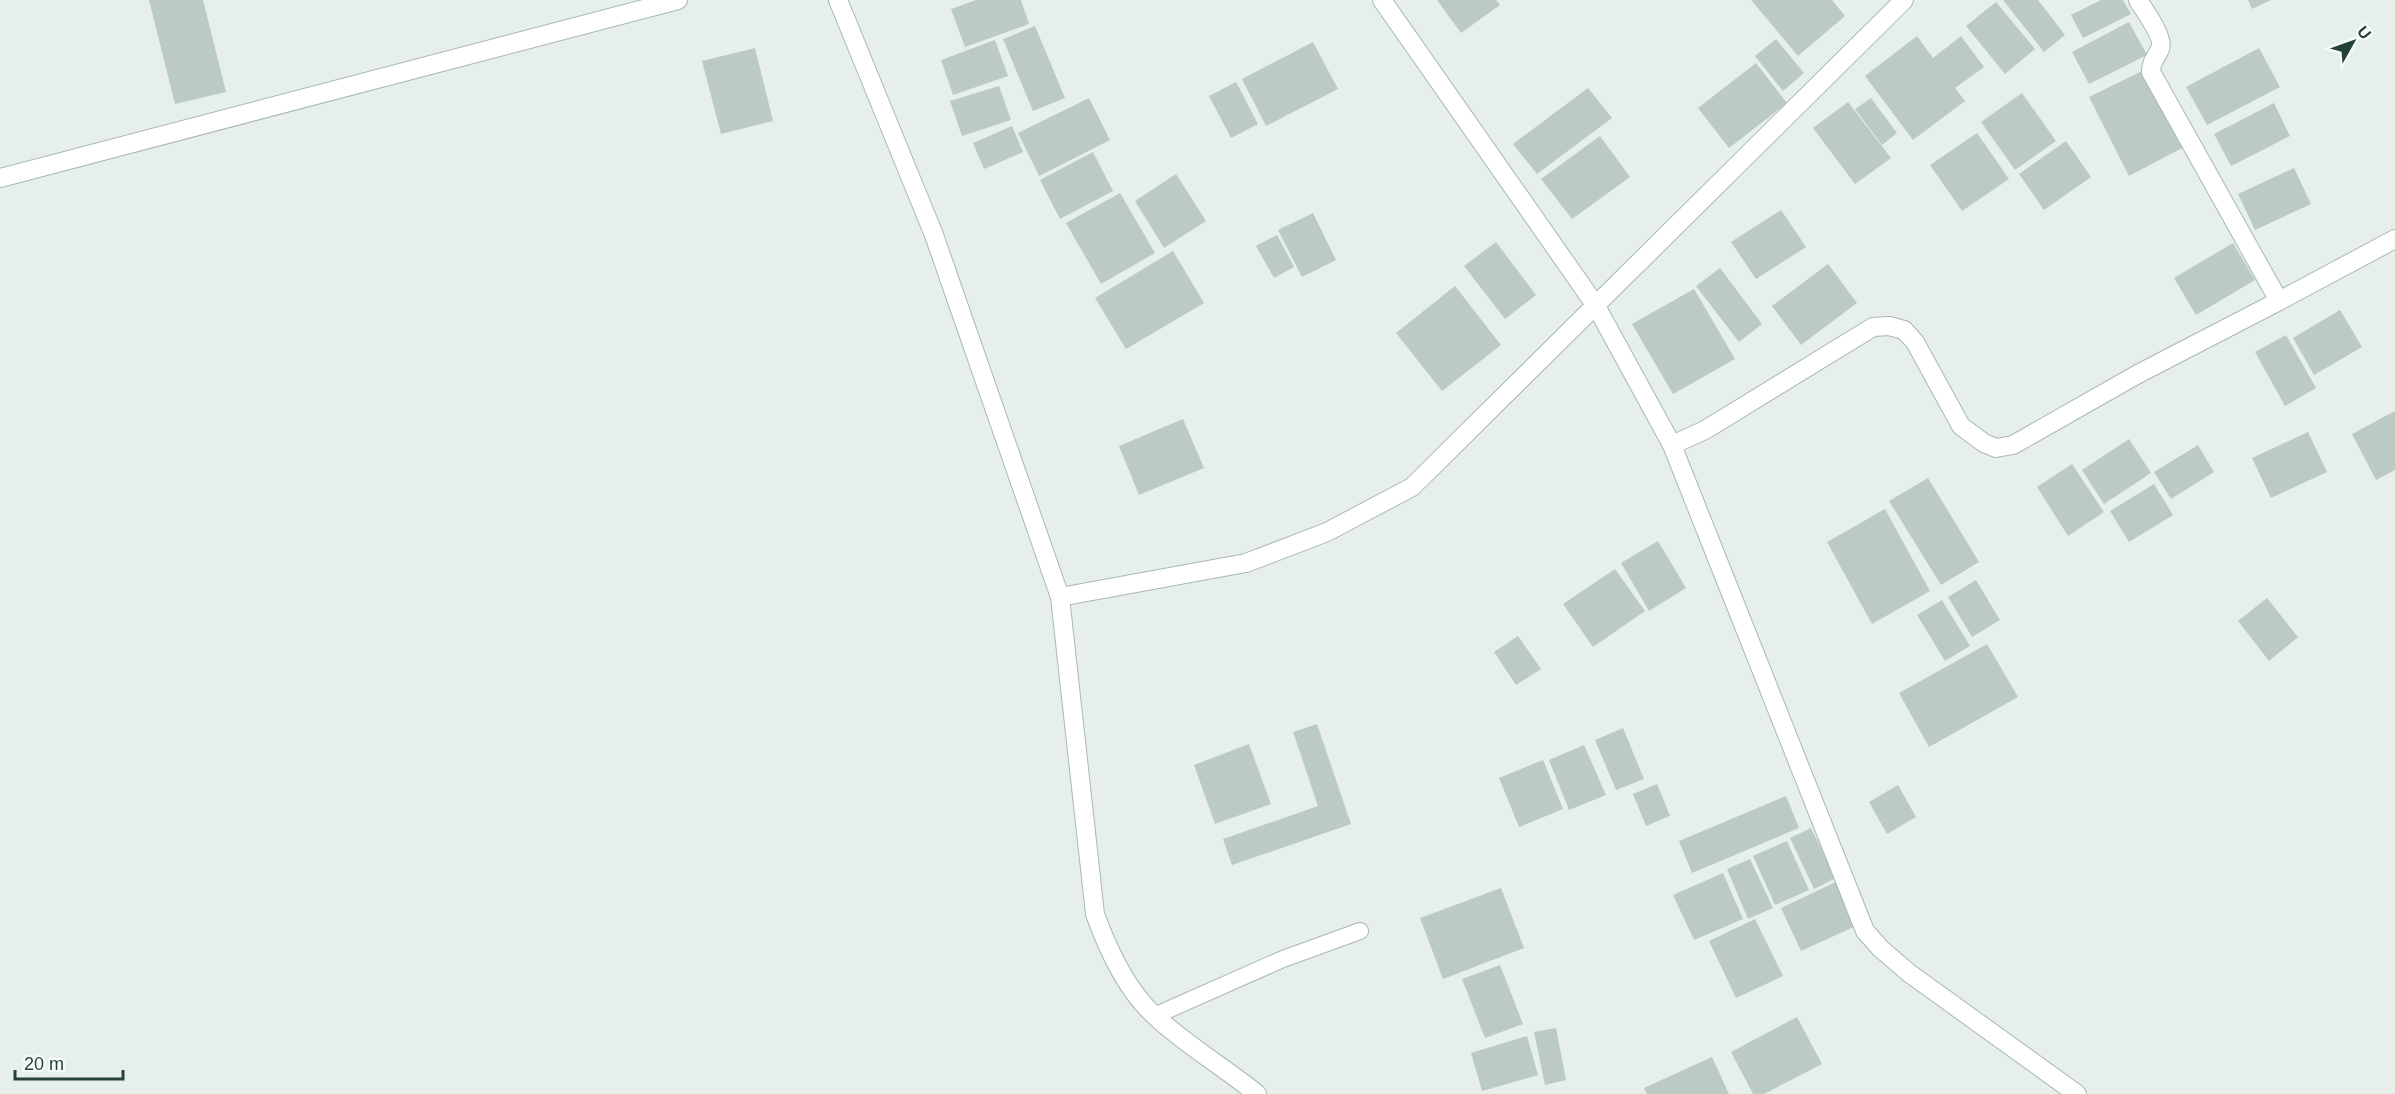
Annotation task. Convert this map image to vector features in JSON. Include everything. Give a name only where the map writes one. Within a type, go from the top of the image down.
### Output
[{"type":"street","points":[[0,178],[678,0]]},
{"type":"street","points":[[838,0],[934,235],[1060,597],[1095,914],[1107,947],[1134,992],[1154,1016],[1257,1094]]},
{"type":"street","points":[[1382,0],[1596,306],[1672,444],[1864,931],[1881,950],[1909,973],[2077,1094]]},
{"type":"street","points":[[1060,597],[1246,563],[1327,532],[1412,487],[1904,0]]},
{"type":"street","points":[[2138,0],[2161,40],[2161,49],[2151,63],[2151,72],[2278,301]]},
{"type":"street","points":[[1672,444],[1705,430],[1873,327],[1889,326],[1904,330],[1915,342],[1961,426],[1984,443],[1996,448],[2013,445],[2036,435],[2138,374],[2395,239]]},
{"type":"lane","points":[[1154,1016],[1283,959],[1360,931]]},
{"type":"building","points":[[149,0],[203,0],[226,92],[175,104]]},
{"type":"building","points":[[976,0],[1021,0],[1029,24],[965,47],[951,9]]},
{"type":"building","points":[[1437,0],[1496,0],[1500,5],[1461,33]]},
{"type":"building","points":[[1751,0],[1832,0],[1845,16],[1798,56]]},
{"type":"building","points":[[2003,0],[2038,0],[2065,35],[2044,52]]},
{"type":"building","points":[[2101,0],[2123,0],[2131,14],[2083,38],[2071,15]]},
{"type":"building","points":[[2248,0],[2271,0],[2252,9]]},
{"type":"building","points":[[1996,2],[2035,49],[2005,74],[1966,26]]},
{"type":"building","points":[[2129,22],[2147,55],[2089,84],[2072,52]]},
{"type":"building","points":[[1035,26],[1065,98],[1033,111],[1003,39]]},
{"type":"building","points":[[1917,36],[1933,58],[1961,36],[1984,67],[1955,88],[1965,101],[1913,140],[1865,76]]},
{"type":"building","points":[[1776,39],[1804,73],[1783,91],[1755,56]]},
{"type":"building","points":[[995,40],[1008,76],[953,95],[941,60]]},
{"type":"building","points":[[1313,42],[1338,89],[1266,126],[1242,79]]},
{"type":"building","points":[[755,48],[773,121],[721,134],[702,61]]},
{"type":"building","points":[[2259,48],[2280,87],[2207,125],[2186,87]]},
{"type":"building","points":[[1756,63],[1787,103],[1729,148],[1698,108]]},
{"type":"building","points":[[2142,71],[2182,148],[2129,176],[2089,97]]},
{"type":"building","points":[[1236,82],[1258,124],[1231,138],[1209,96]]},
{"type":"building","points":[[999,86],[1011,120],[962,136],[950,101]]},
{"type":"building","points":[[1588,88],[1612,118],[1537,174],[1513,144]]},
{"type":"building","points":[[2022,93],[2056,141],[2015,170],[1981,122]]},
{"type":"building","points":[[1089,98],[1110,140],[1039,176],[1018,133]]},
{"type":"building","points":[[1871,98],[1897,133],[1882,145],[1855,109]]},
{"type":"building","points":[[1848,102],[1891,158],[1855,184],[1813,128]]},
{"type":"building","points":[[2274,103],[2290,136],[2231,166],[2214,134]]},
{"type":"building","points":[[1012,126],[1023,152],[984,169],[973,143]]},
{"type":"building","points":[[1977,133],[2009,179],[1962,211],[1930,165]]},
{"type":"building","points":[[1600,136],[1630,177],[1572,219],[1541,179]]},
{"type":"building","points":[[2066,141],[2091,177],[2044,210],[2019,174]]},
{"type":"building","points":[[1093,152],[1113,191],[1060,219],[1040,180]]},
{"type":"building","points":[[2294,168],[2311,204],[2255,230],[2238,194]]},
{"type":"building","points":[[1176,174],[1206,221],[1164,248],[1135,201]]},
{"type":"building","points":[[1120,193],[1155,253],[1101,284],[1066,223]]},
{"type":"building","points":[[1781,210],[1806,247],[1756,279],[1731,242]]},
{"type":"building","points":[[1313,213],[1336,260],[1302,277],[1278,230]]},
{"type":"building","points":[[1277,235],[1294,267],[1274,278],[1256,246]]},
{"type":"building","points":[[1496,242],[1536,295],[1505,319],[1464,266]]},
{"type":"building","points":[[2233,243],[2255,280],[2196,315],[2174,278]]},
{"type":"building","points":[[1173,251],[1204,303],[1126,349],[1095,298]]},
{"type":"building","points":[[1828,264],[1857,303],[1801,345],[1772,306]]},
{"type":"building","points":[[1720,268],[1762,324],[1739,342],[1696,286]]},
{"type":"building","points":[[1455,286],[1501,345],[1442,391],[1396,333]]},
{"type":"building","points":[[1694,289],[1735,359],[1673,394],[1632,324]]},
{"type":"building","points":[[2340,310],[2362,347],[2314,375],[2293,338]]},
{"type":"building","points":[[2286,335],[2316,388],[2285,406],[2255,352]]},
{"type":"building","points":[[2395,411],[2395,470],[2376,480],[2352,434]]},
{"type":"building","points":[[1183,419],[1204,468],[1139,495],[1119,446]]},
{"type":"building","points":[[2308,432],[2327,472],[2271,498],[2252,458]]},
{"type":"building","points":[[2129,439],[2151,473],[2104,504],[2082,470]]},
{"type":"building","points":[[2198,445],[2214,472],[2171,499],[2154,472]]},
{"type":"building","points":[[2072,464],[2104,512],[2068,536],[2037,487]]},
{"type":"building","points":[[1928,478],[1979,562],[1941,585],[1889,501]]},
{"type":"building","points":[[2154,484],[2173,515],[2129,542],[2110,511]]},
{"type":"building","points":[[1885,509],[1930,591],[1872,624],[1827,542]]},
{"type":"building","points":[[1658,541],[1686,588],[1649,611],[1621,563]]},
{"type":"building","points":[[1615,569],[1645,611],[1593,647],[1563,604]]},
{"type":"building","points":[[1976,580],[2000,620],[1972,637],[1948,597]]},
{"type":"building","points":[[2267,598],[2298,637],[2269,661],[2238,621]]},
{"type":"building","points":[[1942,600],[1970,646],[1945,661],[1917,615]]},
{"type":"building","points":[[1518,636],[1541,669],[1516,685],[1494,652]]},
{"type":"building","points":[[1987,644],[2018,697],[1929,747],[1899,693]]},
{"type":"building","points":[[1317,724],[1351,824],[1232,865],[1223,839],[1318,806],[1293,732]]},
{"type":"building","points":[[1623,728],[1644,779],[1616,790],[1595,740]]},
{"type":"building","points":[[1249,744],[1271,804],[1215,824],[1194,765]]},
{"type":"building","points":[[1584,745],[1606,795],[1569,810],[1549,760]]},
{"type":"building","points":[[1543,760],[1563,809],[1519,827],[1499,778]]},
{"type":"building","points":[[1657,784],[1670,816],[1646,826],[1633,794]]},
{"type":"building","points":[[1898,785],[1916,817],[1887,834],[1869,802]]},
{"type":"building","points":[[1786,796],[1799,828],[1692,873],[1679,841]]},
{"type":"building","points":[[1811,828],[1836,878],[1814,889],[1790,838]]},
{"type":"building","points":[[1787,841],[1809,890],[1775,905],[1753,856]]},
{"type":"building","points":[[1750,859],[1773,908],[1748,919],[1727,869]]},
{"type":"building","points":[[1723,873],[1743,919],[1694,940],[1673,895]]},
{"type":"building","points":[[1838,881],[1858,925],[1801,951],[1781,908]]},
{"type":"building","points":[[1501,888],[1524,948],[1443,979],[1420,918]]},
{"type":"building","points":[[1755,919],[1783,976],[1736,998],[1709,941]]},
{"type":"building","points":[[1500,965],[1523,1024],[1485,1038],[1462,979]]},
{"type":"building","points":[[1797,1017],[1822,1064],[1764,1094],[1753,1094],[1731,1052]]},
{"type":"building","points":[[1556,1028],[1566,1080],[1545,1085],[1534,1032]]},
{"type":"building","points":[[1527,1036],[1538,1075],[1482,1091],[1471,1053]]},
{"type":"building","points":[[1712,1057],[1729,1094],[1647,1094],[1644,1088]]}]
